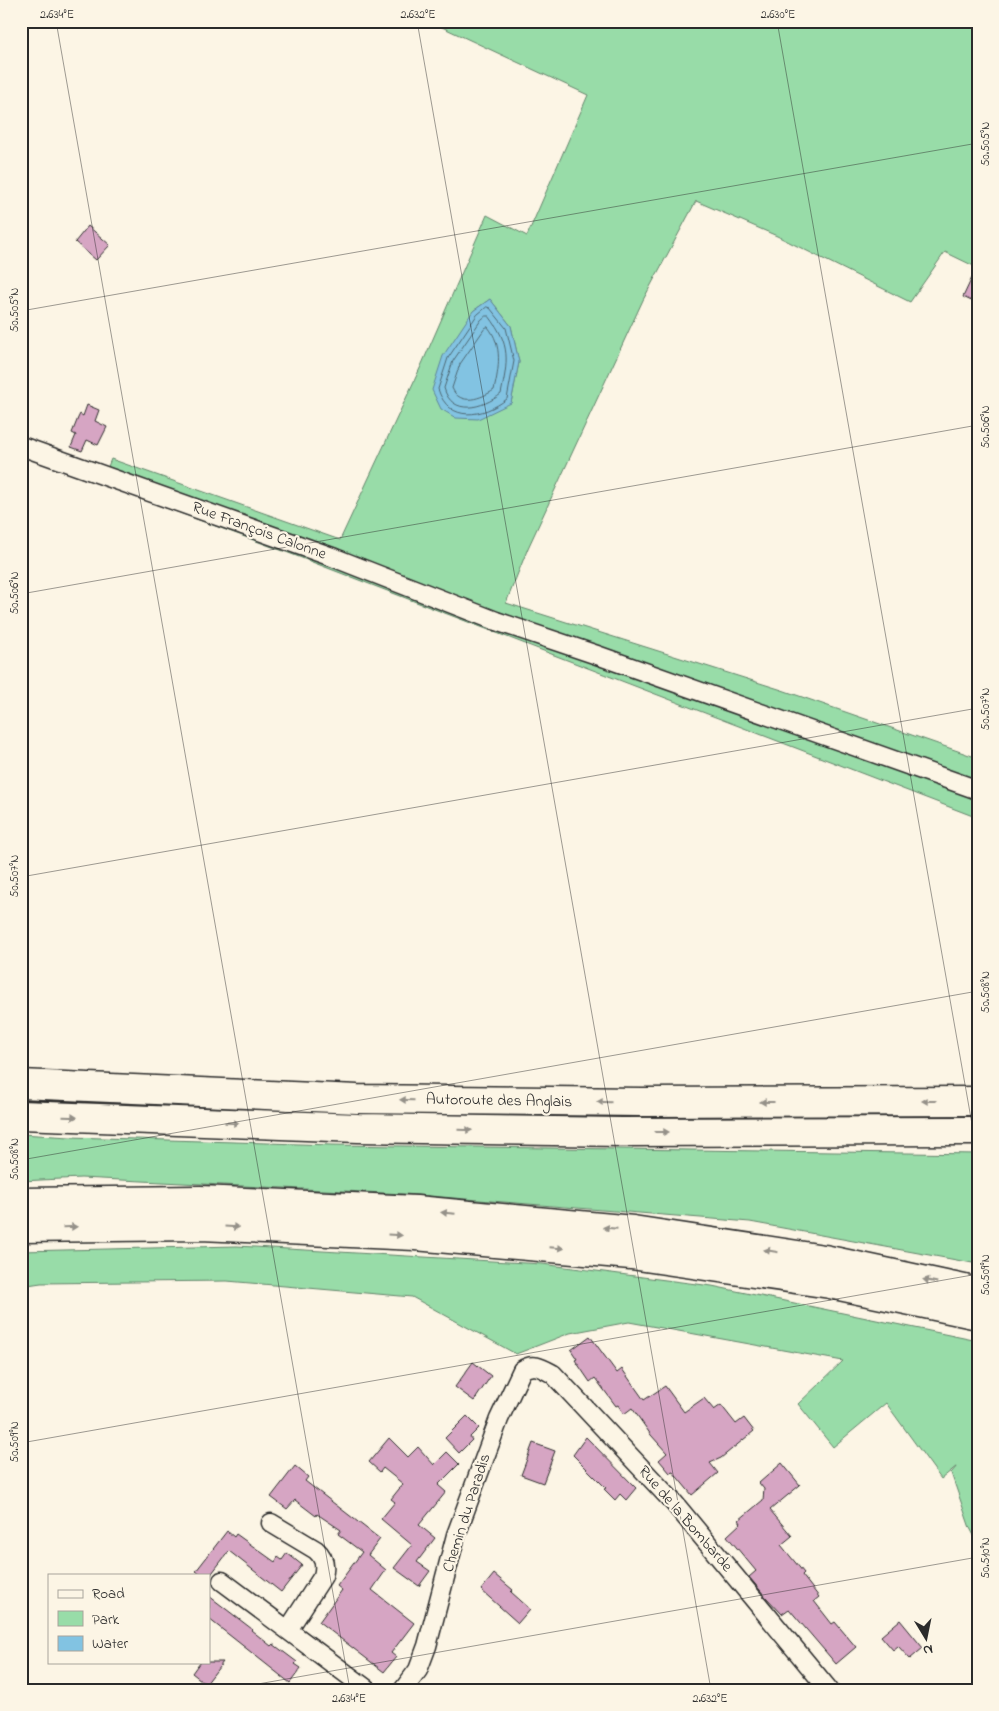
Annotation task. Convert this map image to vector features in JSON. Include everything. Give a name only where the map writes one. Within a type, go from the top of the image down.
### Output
[{"type":"highway","name":"Autoroute des Anglais","points":[[21,1084],[357,1099],[642,1102],[978,1101]]},
{"type":"highway","name":"Autoroute des Anglais","points":[[21,1115],[377,1128],[622,1132],[978,1131]]},
{"type":"highway","points":[[21,1202],[200,1200],[406,1209],[633,1230],[824,1259],[978,1292]]},
{"type":"highway","points":[[21,1228],[201,1226],[415,1236],[631,1255],[830,1284],[978,1315]]},
{"type":"street","name":"Rue François Calonne","points":[[21,446],[325,555],[496,621],[978,790]]},
{"type":"street","name":"Chemin du Paradis","points":[[403,1690],[418,1670],[427,1646],[456,1534],[499,1419],[522,1370],[527,1366]]},
{"type":"street","name":"Rue de la Bombarde","points":[[527,1366],[540,1367],[552,1374],[655,1482],[829,1690]]},
{"type":"street","points":[[271,1523],[316,1550],[324,1561],[323,1576],[288,1630]]},
{"type":"street","points":[[222,1581],[368,1690]]},
{"type":"green space","points":[[429,21],[978,21],[978,268],[945,252],[910,302],[777,236],[696,201],[643,300],[528,548],[506,603],[782,690],[978,758],[978,818],[286,552],[101,484],[111,459],[340,540],[422,364],[487,215],[527,236],[588,95]],"holes":[[[490,299],[511,326],[519,362],[511,403],[473,311]]]},
{"type":"green space","points":[[21,1134],[332,1145],[978,1154],[978,1264],[750,1222],[405,1194],[81,1178],[21,1181]]},
{"type":"green space","points":[[237,1246],[542,1264],[712,1286],[978,1341],[978,1543],[970,1528],[951,1473],[957,1466],[941,1479],[886,1403],[833,1447],[798,1404],[843,1361],[629,1322],[570,1333],[516,1354],[412,1297],[227,1281],[41,1283],[21,1286],[21,1251]]},
{"type":"water","points":[[490,299],[511,326],[519,362],[511,403],[478,419],[456,418],[441,409],[432,390],[443,356],[473,311]]},
{"type":"building","points":[[88,226],[110,245],[96,260],[75,242]]},
{"type":"building","points":[[978,265],[978,304],[963,297]]},
{"type":"building","points":[[87,405],[99,410],[95,421],[107,427],[98,445],[87,440],[82,451],[71,447],[76,435],[72,433],[80,414],[83,416]]},
{"type":"building","points":[[590,1336],[617,1373],[622,1369],[644,1400],[665,1386],[684,1412],[704,1398],[714,1410],[721,1405],[736,1424],[744,1418],[754,1431],[721,1458],[710,1463],[718,1473],[692,1495],[673,1472],[670,1473],[659,1460],[667,1453],[651,1435],[632,1408],[624,1414],[595,1378],[590,1382],[575,1360],[577,1359],[571,1350]]},
{"type":"building","points":[[473,1362],[491,1376],[474,1401],[455,1387]]},
{"type":"building","points":[[467,1416],[479,1428],[470,1437],[472,1440],[459,1453],[445,1438]]},
{"type":"building","points":[[586,1437],[636,1488],[626,1500],[620,1494],[615,1500],[604,1489],[606,1488],[573,1455]]},
{"type":"building","points":[[389,1438],[408,1457],[418,1447],[434,1465],[447,1452],[459,1464],[438,1485],[446,1492],[419,1525],[435,1538],[417,1562],[430,1571],[419,1586],[394,1568],[412,1545],[381,1519],[395,1502],[391,1499],[403,1484],[383,1468],[380,1472],[369,1462]]},
{"type":"building","points":[[533,1443],[555,1451],[543,1483],[521,1475]]},
{"type":"building","points":[[782,1463],[800,1485],[770,1510],[792,1536],[781,1545],[804,1573],[802,1575],[819,1597],[814,1601],[832,1624],[835,1622],[856,1647],[836,1664],[789,1609],[782,1614],[765,1596],[749,1577],[756,1571],[727,1536],[741,1523],[739,1520],[763,1500],[764,1489],[759,1483]]},
{"type":"building","points":[[295,1466],[308,1477],[305,1481],[380,1539],[368,1555],[386,1570],[372,1590],[414,1623],[391,1653],[396,1657],[384,1672],[319,1622],[342,1590],[337,1586],[362,1552],[338,1534],[341,1530],[317,1514],[316,1516],[295,1500],[287,1509],[271,1497]]},
{"type":"building","points":[[227,1531],[234,1537],[236,1534],[275,1562],[278,1557],[282,1560],[287,1553],[302,1565],[281,1592],[229,1551],[210,1576],[210,1574],[200,1574],[196,1571]]},
{"type":"building","points":[[494,1574],[513,1590],[511,1592],[530,1609],[518,1623],[481,1590]]},
{"type":"building","points":[[210,1597],[271,1646],[273,1644],[297,1662],[295,1664],[301,1668],[290,1683],[210,1620]]},
{"type":"building","points":[[900,1620],[923,1648],[910,1659],[898,1646],[893,1650],[881,1636]]},
{"type":"building","points":[[223,1662],[206,1684],[192,1673],[199,1664]]}]
